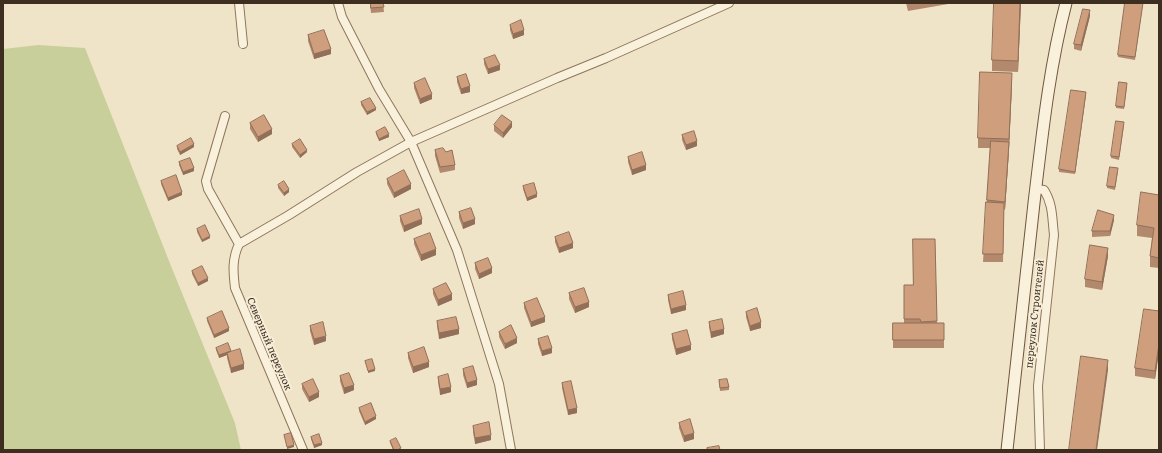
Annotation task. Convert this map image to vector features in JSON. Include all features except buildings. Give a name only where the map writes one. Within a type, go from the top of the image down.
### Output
[{"type":"main road","points":[[1007,450],[1046,106],[1059,29],[1066,3]]},
{"type":"street","points":[[239,3],[244,44]]},
{"type":"street","points":[[338,3],[342,16],[349,30],[410,142],[457,250],[498,384],[511,450]]},
{"type":"street","points":[[225,116],[206,181],[208,189],[239,244],[289,215],[357,172],[410,142],[606,58],[729,3]]},
{"type":"street","name":"переулок Строителей","points":[[1036,189],[1044,190],[1049,198],[1052,211],[1054,235],[1038,386],[1040,450]]},
{"type":"street","name":"Северный переулок","points":[[239,244],[235,252],[233,268],[235,288],[303,450]]},
{"type":"green space","points":[[38,45],[85,48],[235,423],[241,450],[3,450],[3,49]]}]
